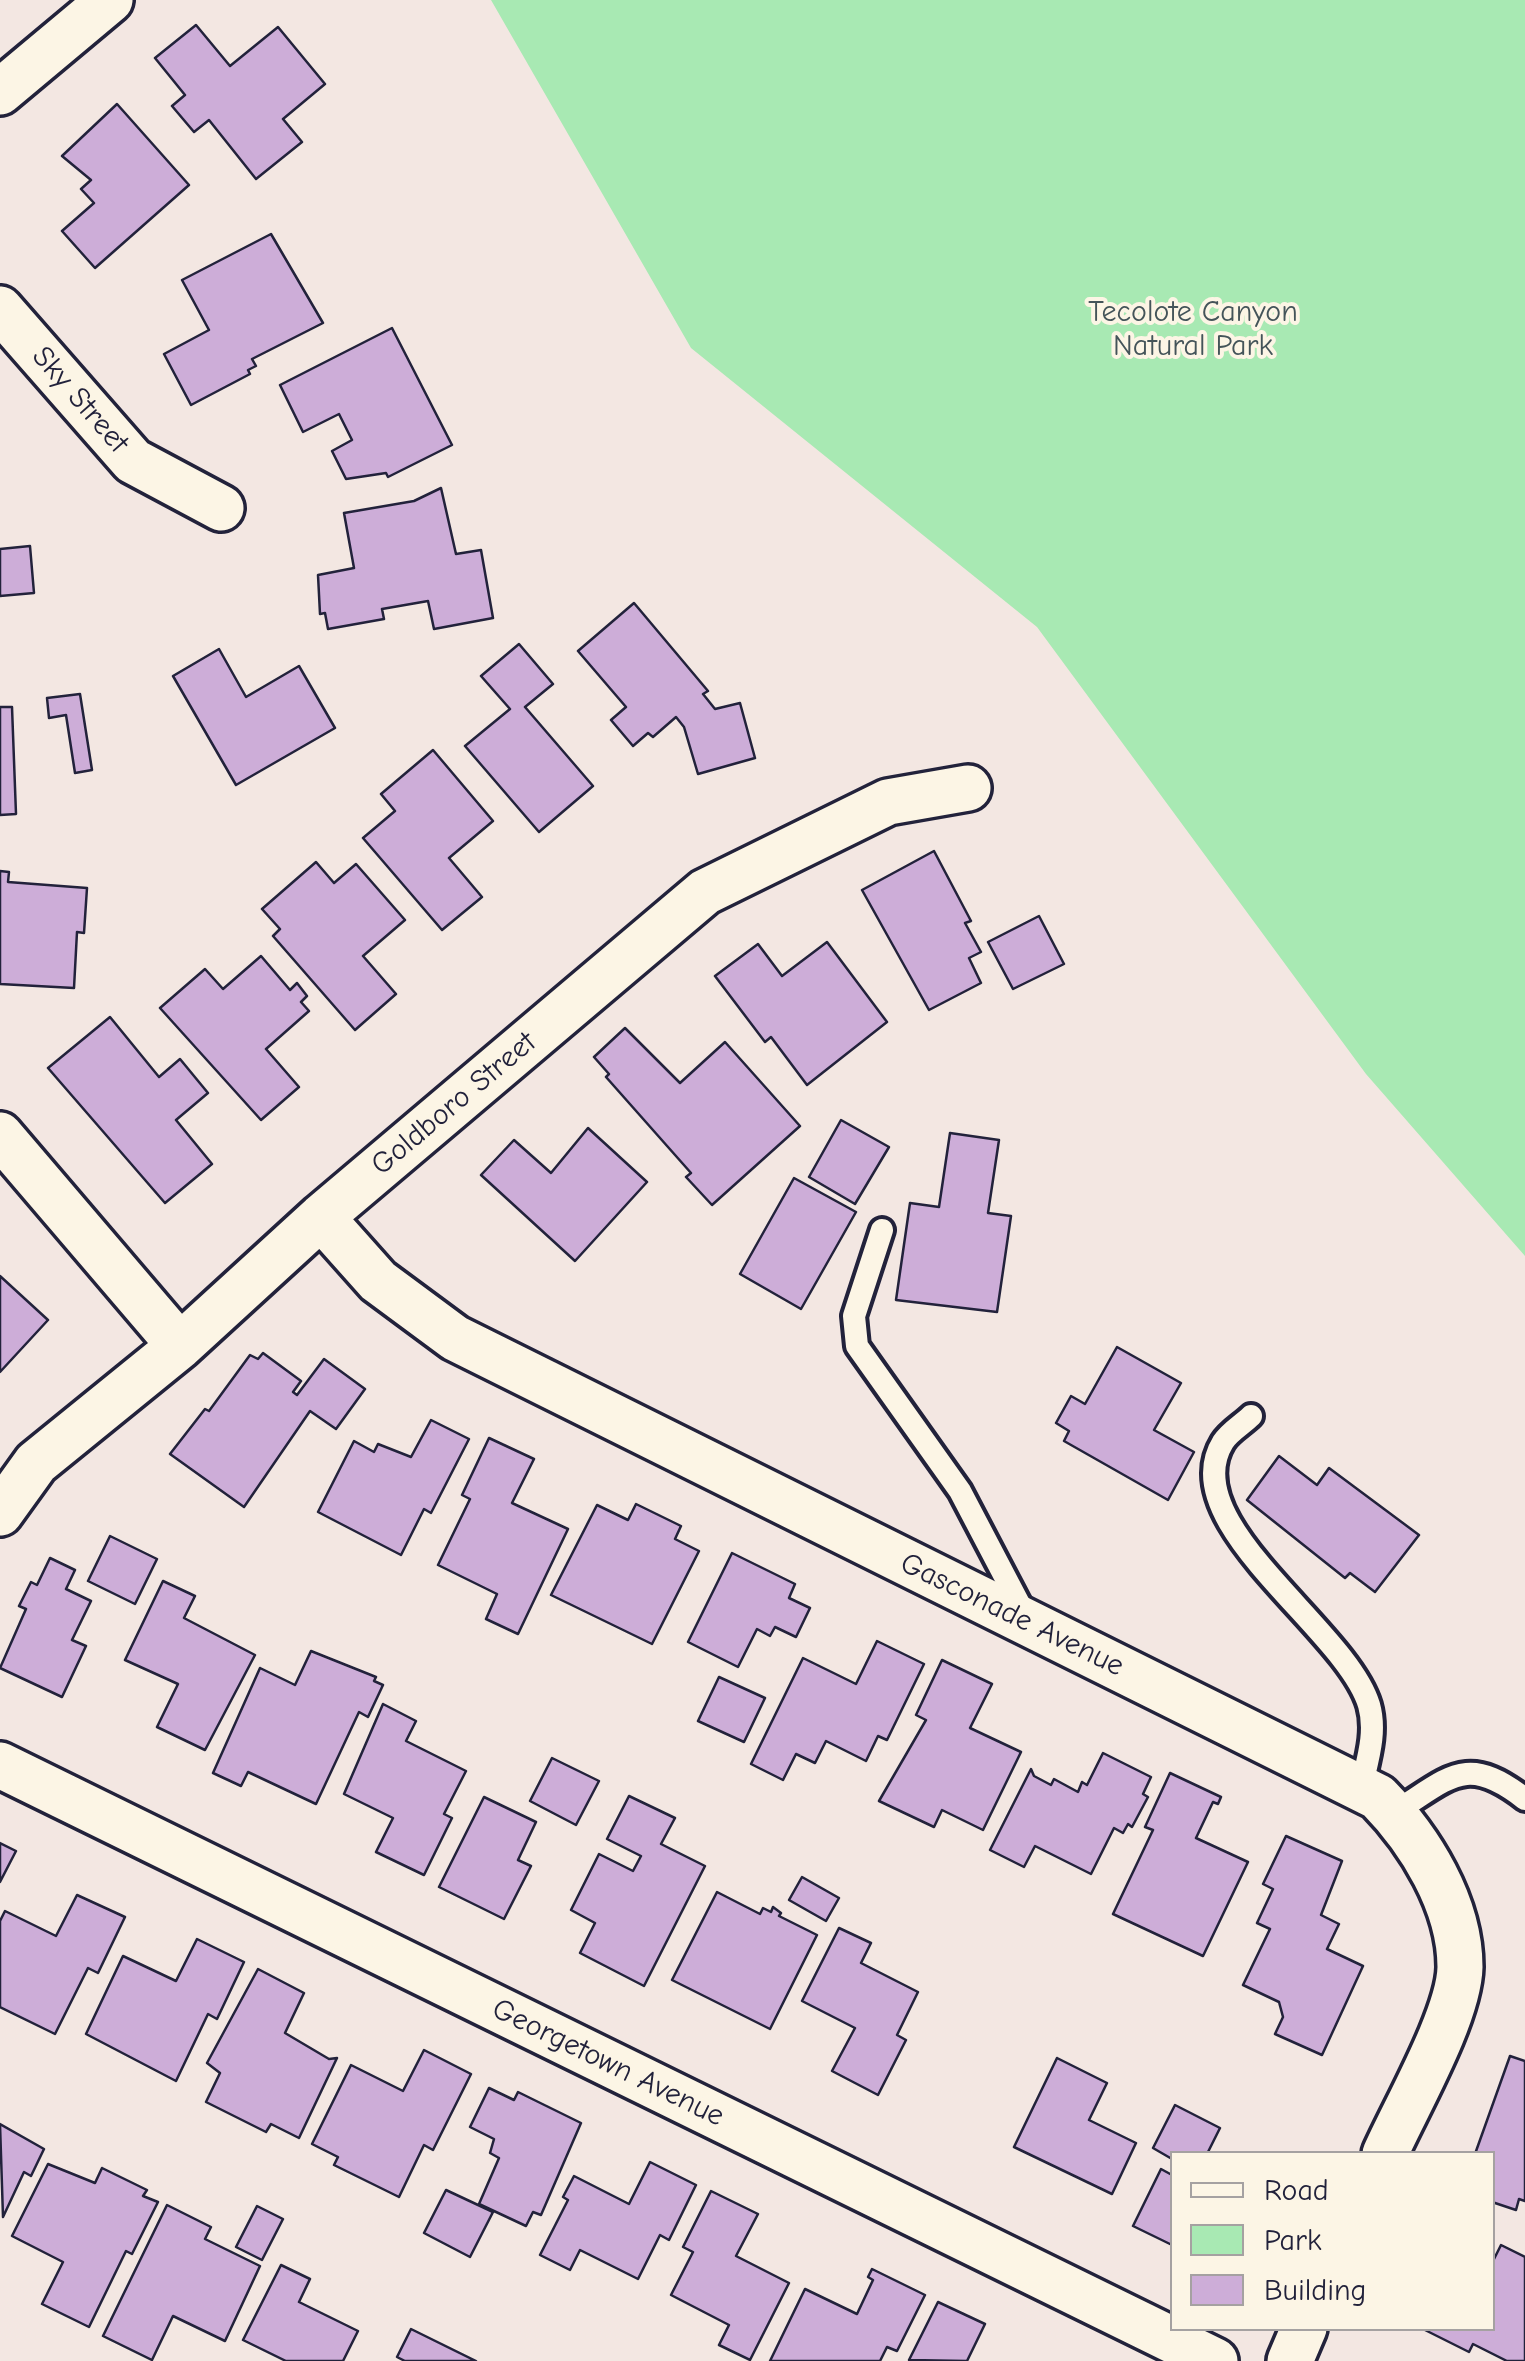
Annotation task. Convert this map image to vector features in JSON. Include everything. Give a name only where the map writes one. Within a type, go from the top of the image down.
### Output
[{"type":"street","points":[[0,92],[110,0]]},
{"type":"street","name":"Sky Street","points":[[0,309],[133,460],[222,508]]},
{"type":"street","name":"Goldboro Street","points":[[0,1513],[36,1463],[180,1346],[321,1217],[705,892],[888,802],[968,788]]},
{"type":"street","points":[[0,1135],[180,1346]]},
{"type":"street","name":"Gasconade Avenue","points":[[321,1217],[378,1281],[455,1338],[1377,1800],[1414,1836],[1452,1916],[1460,1969],[1450,2011],[1386,2151]]},
{"type":"street","name":"Georgetown Avenue","points":[[0,1765],[1216,2361]]},
{"type":"street","points":[[1290,2361],[1303,2331]]},
{"type":"lane","points":[[882,1230],[854,1316],[857,1346],[960,1491],[1028,1623]]},
{"type":"lane","points":[[1252,1416],[1224,1441],[1215,1465],[1214,1490],[1221,1514],[1324,1634],[1360,1685],[1374,1730],[1377,1800],[1461,1772],[1490,1774],[1525,1798]]},
{"type":"green space","name":"Tecolote Canyon Natural Park","points":[[491,0],[1525,0],[1525,1256],[1366,1074],[1037,627],[691,348]]},
{"type":"building","points":[[196,25],[230,66],[278,27],[325,84],[283,119],[302,142],[256,179],[209,120],[194,132],[172,106],[185,95],[155,58]]},
{"type":"building","points":[[117,104],[189,185],[95,268],[62,231],[94,203],[81,189],[91,180],[62,156]]},
{"type":"building","points":[[271,234],[323,323],[252,359],[256,366],[248,370],[250,374],[191,405],[164,354],[209,330],[182,280]]},
{"type":"building","points":[[392,328],[452,445],[388,477],[386,473],[346,479],[332,451],[352,440],[339,414],[303,432],[280,385]]},
{"type":"building","points":[[441,488],[456,554],[481,550],[493,618],[434,629],[428,601],[382,609],[384,619],[328,629],[325,613],[320,614],[318,575],[354,568],[344,513],[414,501]]},
{"type":"building","points":[[30,546],[34,593],[0,596],[0,549]]},
{"type":"building","points":[[634,603],[708,691],[703,694],[715,709],[740,703],[755,758],[698,774],[684,727],[676,717],[653,737],[648,733],[633,746],[611,720],[626,707],[578,651]]},
{"type":"building","points":[[519,644],[553,684],[525,707],[593,786],[539,832],[465,746],[510,709],[481,676]]},
{"type":"building","points":[[219,649],[246,697],[299,666],[335,728],[236,785],[173,676]]},
{"type":"building","points":[[80,694],[92,770],[75,773],[66,715],[49,718],[47,698]]},
{"type":"building","points":[[0,707],[12,707],[16,814],[0,815]]},
{"type":"building","points":[[433,750],[493,821],[449,858],[482,897],[442,930],[363,838],[395,811],[381,794]]},
{"type":"building","points":[[934,851],[971,921],[965,923],[981,952],[969,958],[981,983],[929,1010],[862,890]]},
{"type":"building","points":[[316,862],[334,883],[356,864],[405,920],[363,956],[396,994],[355,1030],[273,936],[280,929],[262,909]]},
{"type":"building","points":[[0,871],[9,872],[8,882],[87,888],[84,933],[77,932],[74,988],[0,984]]},
{"type":"building","points":[[1039,916],[1064,964],[1013,989],[988,942]]},
{"type":"building","points":[[827,942],[887,1022],[807,1085],[771,1037],[765,1042],[715,976],[758,944],[782,976]]},
{"type":"building","points":[[261,956],[290,990],[297,983],[307,996],[301,1002],[309,1011],[266,1049],[299,1087],[261,1120],[160,1008],[205,969],[223,989]]},
{"type":"building","points":[[110,1017],[159,1077],[180,1059],[208,1093],[176,1120],[212,1164],[165,1203],[48,1068]]},
{"type":"building","points":[[625,1028],[680,1083],[725,1042],[800,1126],[712,1205],[686,1177],[691,1173],[606,1077],[609,1074],[594,1057]]},
{"type":"building","points":[[841,1120],[889,1147],[855,1204],[809,1177]]},
{"type":"building","points":[[588,1128],[647,1182],[575,1261],[481,1175],[514,1140],[551,1173]]},
{"type":"building","points":[[950,1133],[999,1140],[988,1213],[1011,1216],[997,1312],[896,1300],[910,1203],[939,1207]]},
{"type":"building","points":[[794,1178],[856,1212],[801,1309],[740,1274]]},
{"type":"building","points":[[0,1276],[48,1320],[0,1372]]},
{"type":"building","points":[[1117,1347],[1181,1383],[1154,1430],[1194,1452],[1168,1500],[1064,1441],[1069,1431],[1056,1423],[1071,1396],[1085,1404]]},
{"type":"building","points":[[263,1353],[301,1381],[293,1392],[297,1395],[324,1359],[365,1389],[336,1429],[310,1411],[244,1507],[170,1454],[205,1409],[209,1411],[250,1355],[258,1359]]},
{"type":"building","points":[[431,1420],[469,1439],[431,1513],[424,1509],[401,1555],[318,1512],[354,1441],[374,1452],[378,1444],[411,1457]]},
{"type":"building","points":[[489,1438],[534,1459],[512,1503],[568,1529],[518,1634],[486,1619],[497,1594],[438,1565],[470,1499],[462,1495]]},
{"type":"building","points":[[1279,1456],[1317,1485],[1329,1468],[1419,1535],[1375,1592],[1350,1573],[1345,1578],[1247,1500]]},
{"type":"building","points":[[636,1504],[681,1526],[675,1539],[699,1551],[652,1644],[551,1595],[597,1505],[628,1520]]},
{"type":"building","points":[[110,1536],[157,1559],[135,1604],[88,1581]]},
{"type":"building","points":[[732,1553],[795,1584],[789,1598],[810,1608],[796,1637],[775,1627],[770,1636],[757,1629],[738,1667],[688,1642]]},
{"type":"building","points":[[50,1558],[75,1570],[66,1589],[91,1601],[72,1640],[86,1646],[62,1697],[0,1668],[26,1609],[19,1606],[31,1582],[37,1585]]},
{"type":"building","points":[[163,1581],[195,1596],[184,1618],[255,1655],[205,1750],[157,1727],[178,1684],[125,1660]]},
{"type":"building","points":[[877,1641],[924,1664],[887,1740],[878,1736],[866,1761],[826,1741],[815,1763],[796,1754],[783,1780],[751,1764],[803,1658],[856,1684]]},
{"type":"building","points":[[311,1651],[376,1677],[374,1681],[383,1685],[368,1717],[359,1712],[316,1804],[248,1772],[241,1786],[213,1773],[260,1668],[295,1685]]},
{"type":"building","points":[[942,1660],[992,1684],[970,1728],[1021,1752],[983,1830],[942,1810],[934,1827],[879,1801],[926,1720],[916,1715]]},
{"type":"building","points":[[719,1677],[765,1698],[744,1742],[698,1721]]},
{"type":"building","points":[[383,1704],[416,1721],[406,1741],[466,1771],[444,1814],[452,1818],[424,1875],[376,1852],[393,1818],[344,1794]]},
{"type":"building","points":[[1103,1753],[1151,1777],[1143,1794],[1148,1797],[1132,1827],[1128,1824],[1123,1833],[1114,1828],[1091,1874],[1035,1846],[1024,1867],[990,1850],[1031,1769],[1034,1776],[1051,1785],[1054,1779],[1078,1792],[1082,1782],[1087,1785]]},
{"type":"building","points":[[552,1758],[599,1781],[576,1825],[530,1801]]},
{"type":"building","points":[[1170,1773],[1221,1797],[1218,1804],[1213,1802],[1196,1838],[1248,1862],[1203,1956],[1113,1914],[1153,1830],[1145,1827]]},
{"type":"building","points":[[629,1796],[675,1818],[661,1844],[705,1866],[644,1986],[580,1953],[595,1923],[571,1910],[599,1854],[633,1871],[641,1856],[607,1839]]},
{"type":"building","points":[[484,1797],[536,1822],[518,1860],[531,1866],[504,1919],[439,1887]]},
{"type":"building","points":[[1286,1836],[1342,1861],[1321,1915],[1339,1924],[1327,1949],[1363,1966],[1322,2055],[1275,2034],[1283,2017],[1279,2002],[1243,1985],[1270,1929],[1257,1923],[1273,1889],[1263,1884]]},
{"type":"building","points":[[0,1843],[16,1851],[0,1882]]},
{"type":"building","points":[[802,1877],[839,1898],[826,1921],[789,1900]]},
{"type":"building","points":[[717,1892],[760,1914],[763,1908],[771,1912],[773,1907],[781,1913],[779,1916],[817,1935],[770,2029],[672,1980]]},
{"type":"building","points":[[77,1895],[125,1917],[98,1973],[88,1968],[55,2034],[0,2007],[0,1921],[5,1911],[56,1936]]},
{"type":"building","points":[[839,1928],[871,1943],[861,1963],[918,1992],[897,2035],[906,2040],[878,2095],[832,2071],[855,2028],[802,2001]]},
{"type":"building","points":[[197,1939],[244,1962],[217,2019],[208,2014],[176,2081],[86,2034],[123,1956],[176,1981]]},
{"type":"building","points":[[258,1969],[304,1993],[285,2033],[329,2059],[337,2058],[299,2138],[271,2124],[266,2132],[206,2102],[220,2073],[207,2063]]},
{"type":"building","points":[[424,2050],[471,2074],[433,2150],[424,2145],[399,2197],[334,2165],[338,2157],[312,2144],[351,2065],[403,2091]]},
{"type":"building","points":[[1510,2056],[1525,2061],[1525,2201],[1519,2199],[1516,2210],[1495,2203],[1495,2151],[1476,2151]]},
{"type":"building","points":[[1057,2058],[1107,2083],[1089,2120],[1136,2143],[1112,2194],[1014,2147]]},
{"type":"building","points":[[489,2088],[514,2100],[518,2092],[581,2123],[541,2215],[533,2212],[526,2226],[479,2204],[499,2158],[490,2153],[494,2139],[470,2127]]},
{"type":"building","points":[[1175,2105],[1220,2128],[1208,2151],[1170,2151],[1170,2158],[1153,2148]]},
{"type":"building","points":[[0,2124],[44,2149],[31,2176],[24,2172],[3,2217]]},
{"type":"building","points":[[650,2162],[696,2185],[669,2240],[660,2235],[638,2279],[580,2250],[570,2270],[540,2255],[568,2200],[563,2197],[574,2176],[629,2204]]},
{"type":"building","points":[[48,2164],[95,2183],[102,2168],[147,2190],[143,2196],[158,2202],[132,2254],[126,2251],[89,2327],[42,2304],[63,2262],[12,2236]]},
{"type":"building","points":[[1161,2169],[1170,2174],[1170,2244],[1133,2226]]},
{"type":"building","points":[[446,2190],[493,2212],[470,2257],[424,2233]]},
{"type":"building","points":[[711,2191],[758,2214],[736,2256],[789,2283],[750,2360],[719,2345],[729,2325],[671,2295],[693,2252],[683,2247]]},
{"type":"building","points":[[167,2205],[211,2227],[205,2239],[260,2266],[225,2341],[173,2316],[152,2360],[103,2336]]},
{"type":"building","points":[[257,2206],[283,2219],[262,2260],[236,2247]]},
{"type":"building","points":[[1501,2245],[1525,2257],[1525,2361],[1507,2361],[1473,2344],[1469,2352],[1427,2331],[1495,2331],[1495,2257]]},
{"type":"building","points":[[281,2265],[310,2279],[299,2302],[358,2331],[343,2361],[286,2361],[243,2340]]},
{"type":"building","points":[[872,2269],[925,2295],[897,2351],[887,2347],[880,2361],[770,2361],[805,2289],[857,2314],[873,2280],[868,2277]]},
{"type":"building","points":[[938,2302],[985,2324],[967,2361],[909,2360]]},
{"type":"building","points":[[411,2329],[476,2361],[405,2361],[397,2357]]}]
